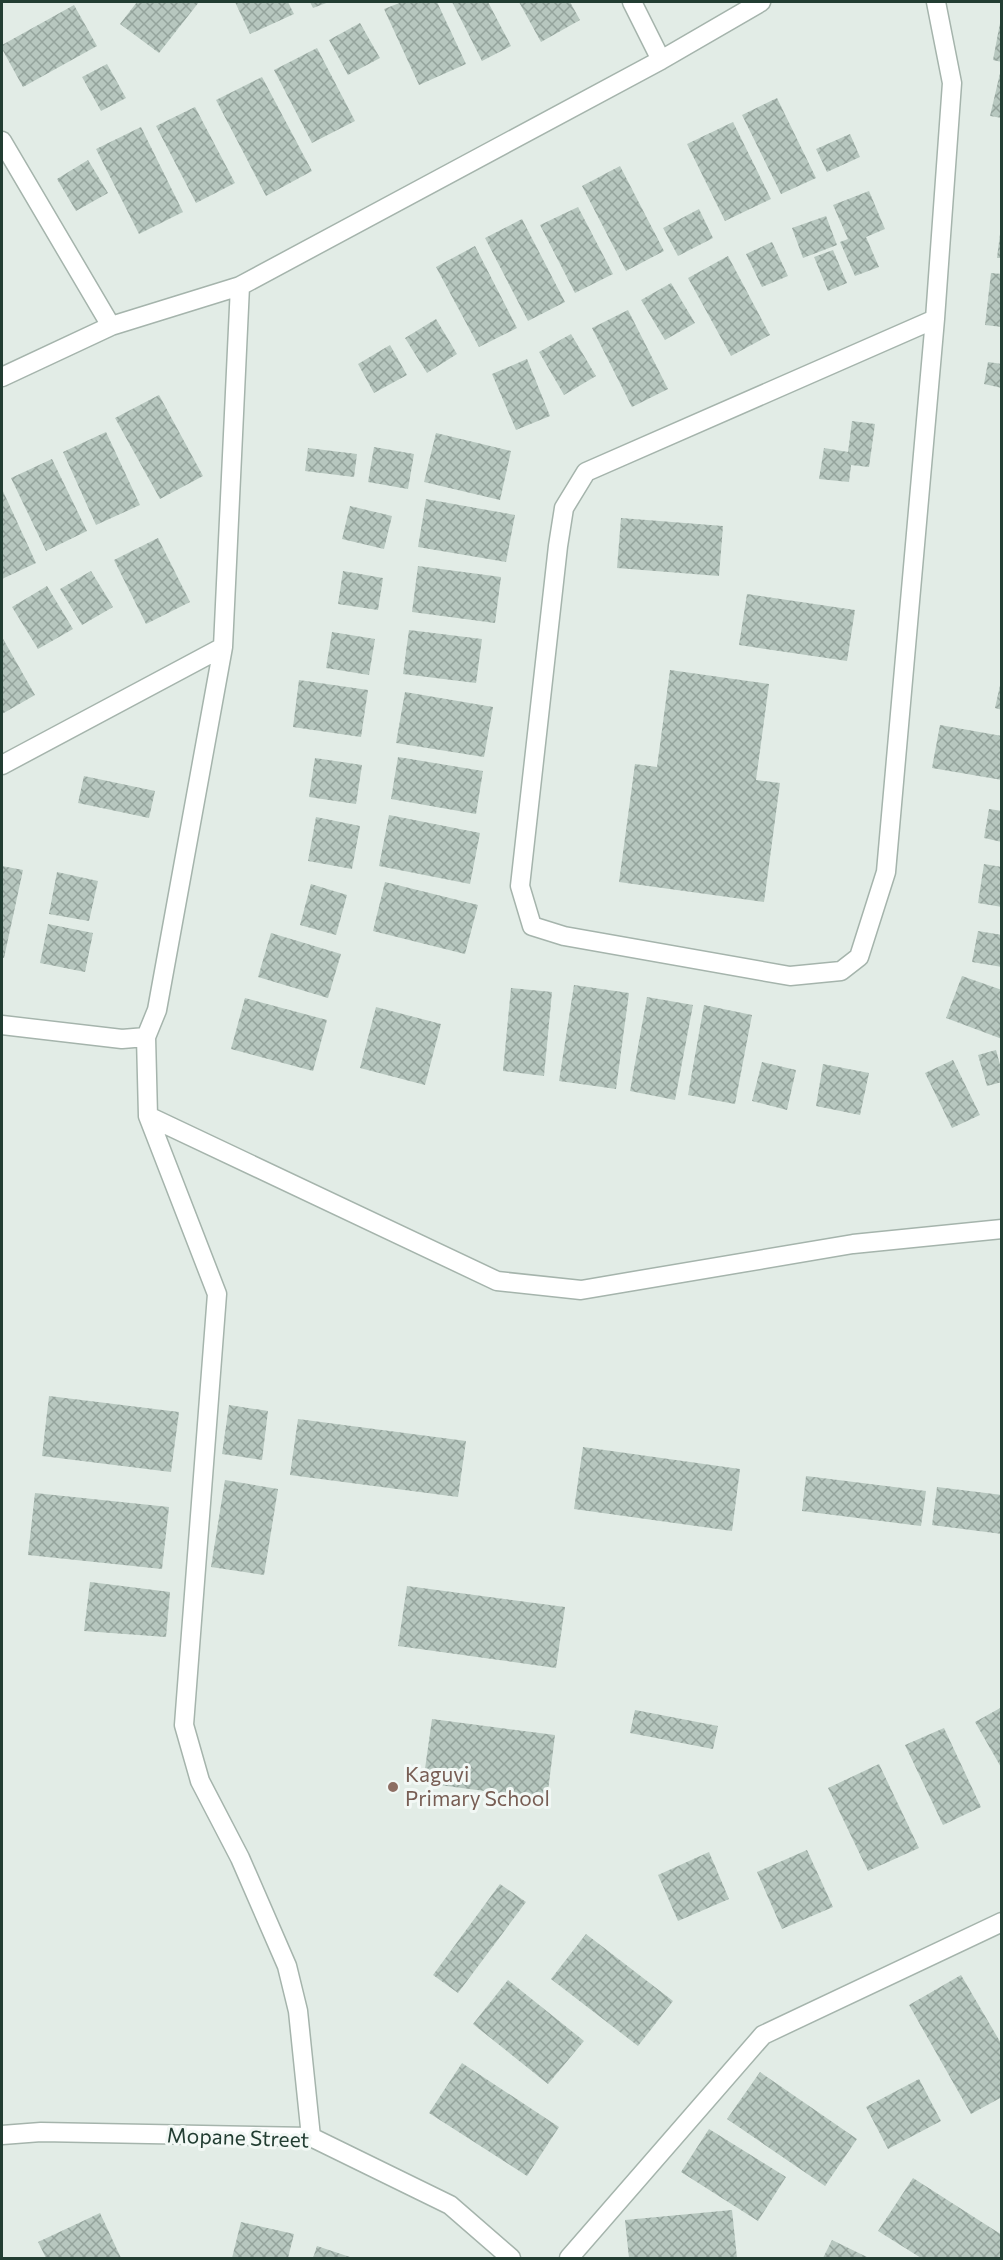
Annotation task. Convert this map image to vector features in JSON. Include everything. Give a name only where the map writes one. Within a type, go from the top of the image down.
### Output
[{"type":"street","points":[[632,2],[661,60]]},
{"type":"street","points":[[2,377],[111,326],[240,286],[661,60],[761,2]]},
{"type":"street","points":[[935,319],[586,472],[564,508],[558,546],[520,886],[532,926],[564,936],[790,976],[841,971],[859,957],[886,872],[935,319],[952,83],[936,2]]},
{"type":"street","points":[[2,141],[111,326]]},
{"type":"street","points":[[240,286],[223,646],[157,1010],[146,1037],[148,1116],[217,1294],[184,1725],[200,1781],[240,1858],[286,1966],[298,2011],[311,2138]]},
{"type":"street","points":[[2,765],[223,646]]},
{"type":"street","points":[[2,1025],[122,1039],[146,1037]]},
{"type":"street","points":[[148,1116],[497,1281],[581,1290],[853,1244],[1002,1229]]},
{"type":"street","points":[[569,2259],[763,2035],[1002,1922]]},
{"type":"street","name":"Mopane Street","points":[[2,2135],[41,2132],[311,2138],[450,2205],[511,2259]]},
{"type":"building","points":[[137,2],[199,2],[159,53],[120,24]]},
{"type":"building","points":[[235,2],[288,2],[294,14],[250,34]]},
{"type":"building","points":[[310,2],[329,2],[313,8]]},
{"type":"building","points":[[402,2],[437,2],[466,64],[419,85],[384,9]]},
{"type":"building","points":[[452,2],[488,2],[511,46],[482,61]]},
{"type":"building","points":[[519,2],[570,2],[580,20],[541,42]]},
{"type":"building","points":[[74,5],[97,46],[23,87],[2,45]]},
{"type":"building","points":[[360,23],[380,58],[348,75],[329,40]]},
{"type":"building","points":[[1000,23],[1002,23],[1002,62],[993,60]]},
{"type":"building","points":[[317,48],[355,121],[312,143],[274,70]]},
{"type":"building","points":[[107,64],[126,98],[101,111],[82,77]]},
{"type":"building","points":[[1002,69],[1002,118],[990,116]]},
{"type":"building","points":[[262,77],[312,171],[266,196],[216,100]]},
{"type":"building","points":[[777,98],[816,178],[781,194],[742,115]]},
{"type":"building","points":[[195,107],[235,183],[196,203],[156,126]]},
{"type":"building","points":[[733,122],[771,199],[725,221],[687,144]]},
{"type":"building","points":[[141,127],[183,212],[139,234],[96,149]]},
{"type":"building","points":[[850,134],[860,157],[827,172],[816,149]]},
{"type":"building","points":[[88,160],[108,193],[76,211],[57,179]]},
{"type":"building","points":[[620,166],[664,251],[626,271],[582,186]]},
{"type":"building","points":[[869,191],[885,229],[866,237],[879,267],[855,276],[840,242],[848,239],[833,205]]},
{"type":"building","points":[[578,207],[613,274],[575,293],[540,225]]},
{"type":"building","points":[[699,209],[713,238],[678,256],[663,228]]},
{"type":"building","points":[[826,216],[837,245],[803,258],[792,228]]},
{"type":"building","points":[[522,219],[565,302],[528,321],[485,238]]},
{"type":"building","points":[[1000,234],[1002,234],[1002,258],[997,258]]},
{"type":"building","points":[[772,242],[788,276],[762,287],[746,254]]},
{"type":"building","points":[[475,246],[517,328],[479,347],[436,267]]},
{"type":"building","points":[[833,250],[847,283],[828,291],[814,257]]},
{"type":"building","points":[[728,256],[770,335],[731,356],[688,278]]},
{"type":"building","points":[[991,273],[1002,274],[1002,327],[985,325]]},
{"type":"building","points":[[671,283],[695,323],[665,340],[641,300]]},
{"type":"building","points":[[628,310],[668,389],[632,407],[592,328]]},
{"type":"building","points":[[436,319],[457,354],[427,373],[405,338]]},
{"type":"building","points":[[571,334],[596,376],[564,395],[539,352]]},
{"type":"building","points":[[390,345],[407,375],[374,393],[358,364]]},
{"type":"building","points":[[527,359],[550,416],[516,430],[492,374]]},
{"type":"building","points":[[988,362],[1002,364],[1002,388],[984,384]]},
{"type":"building","points":[[159,395],[203,476],[160,499],[115,418]]},
{"type":"building","points":[[852,421],[875,424],[869,467],[851,465],[849,482],[819,479],[824,448],[848,452]]},
{"type":"building","points":[[106,432],[140,505],[96,525],[63,452]]},
{"type":"building","points":[[436,433],[511,451],[500,500],[424,482]]},
{"type":"building","points":[[374,447],[414,454],[408,489],[368,482]]},
{"type":"building","points":[[308,448],[357,454],[354,477],[305,471]]},
{"type":"building","points":[[52,459],[87,531],[46,551],[11,478]]},
{"type":"building","points":[[2,489],[36,563],[2,579]]},
{"type":"building","points":[[426,499],[515,515],[506,562],[418,547]]},
{"type":"building","points":[[350,506],[392,516],[384,549],[342,539]]},
{"type":"building","points":[[621,518],[723,526],[719,576],[617,568]]},
{"type":"building","points":[[158,538],[190,602],[146,624],[114,560]]},
{"type":"building","points":[[418,566],[501,577],[495,623],[412,612]]},
{"type":"building","points":[[91,571],[113,607],[82,625],[60,589]]},
{"type":"building","points":[[343,571],[383,578],[378,610],[338,604]]},
{"type":"building","points":[[47,586],[73,629],[38,649],[12,607]]},
{"type":"building","points":[[747,594],[855,610],[847,661],[739,645]]},
{"type":"building","points":[[409,630],[482,639],[476,683],[403,674]]},
{"type":"building","points":[[332,632],[375,639],[369,675],[326,668]]},
{"type":"building","points":[[2,637],[35,695],[2,714]]},
{"type":"building","points":[[670,670],[769,684],[756,780],[780,783],[764,902],[619,882],[635,764],[657,767]]},
{"type":"building","points":[[299,680],[368,690],[361,737],[293,727]]},
{"type":"building","points":[[1002,681],[1002,710],[995,708]]},
{"type":"building","points":[[405,692],[493,707],[484,757],[396,743]]},
{"type":"building","points":[[940,725],[1002,736],[1002,780],[932,768]]},
{"type":"building","points":[[398,757],[483,771],[476,814],[391,799]]},
{"type":"building","points":[[315,758],[362,765],[356,804],[309,797]]},
{"type":"building","points":[[84,776],[155,791],[149,818],[78,803]]},
{"type":"building","points":[[989,809],[1002,811],[1002,842],[984,838]]},
{"type":"building","points":[[389,815],[480,833],[470,884],[379,866]]},
{"type":"building","points":[[316,817],[360,826],[352,869],[308,861]]},
{"type":"building","points":[[984,864],[1002,867],[1002,907],[978,903]]},
{"type":"building","points":[[2,866],[23,870],[4,958],[2,958]]},
{"type":"building","points":[[57,872],[98,881],[89,921],[49,914]]},
{"type":"building","points":[[385,882],[478,905],[465,954],[373,931]]},
{"type":"building","points":[[311,884],[347,895],[336,935],[300,925]]},
{"type":"building","points":[[48,924],[93,933],[85,972],[40,963]]},
{"type":"building","points":[[978,931],[1002,935],[1002,967],[972,962]]},
{"type":"building","points":[[271,933],[341,954],[328,998],[258,977]]},
{"type":"building","points":[[962,976],[1002,990],[1002,1039],[946,1018]]},
{"type":"building","points":[[574,985],[629,993],[616,1089],[559,1081]]},
{"type":"building","points":[[511,988],[552,992],[544,1076],[503,1071]]},
{"type":"building","points":[[647,997],[693,1005],[675,1100],[630,1091]]},
{"type":"building","points":[[245,998],[327,1020],[313,1071],[231,1049]]},
{"type":"building","points":[[704,1005],[752,1015],[735,1104],[688,1095]]},
{"type":"building","points":[[376,1007],[441,1024],[425,1085],[360,1068]]},
{"type":"building","points":[[996,1050],[1002,1072],[1002,1082],[987,1086],[978,1055]]},
{"type":"building","points":[[953,1060],[980,1115],[952,1128],[925,1073]]},
{"type":"building","points":[[762,1062],[796,1070],[787,1110],[752,1101]]},
{"type":"building","points":[[823,1064],[869,1073],[860,1115],[816,1106]]},
{"type":"building","points":[[49,1396],[179,1412],[171,1472],[42,1456]]},
{"type":"building","points":[[229,1405],[268,1411],[262,1460],[222,1454]]},
{"type":"building","points":[[298,1419],[466,1441],[458,1497],[290,1475]]},
{"type":"building","points":[[583,1447],[740,1469],[732,1531],[574,1509]]},
{"type":"building","points":[[806,1476],[926,1491],[921,1526],[802,1511]]},
{"type":"building","points":[[225,1480],[278,1489],[264,1575],[211,1567]]},
{"type":"building","points":[[937,1487],[1002,1495],[1002,1534],[932,1525]]},
{"type":"building","points":[[35,1493],[169,1507],[162,1569],[28,1555]]},
{"type":"building","points":[[90,1582],[170,1592],[166,1637],[84,1631]]},
{"type":"building","points":[[407,1586],[565,1607],[556,1668],[398,1646]]},
{"type":"building","points":[[1002,1707],[1002,1769],[975,1722]]},
{"type":"building","points":[[635,1710],[718,1726],[713,1749],[630,1733]]},
{"type":"building","points":[[432,1719],[555,1735],[547,1799],[423,1783]]},
{"type":"building","points":[[944,1728],[981,1807],[943,1825],[905,1745]]},
{"type":"building","points":[[879,1764],[919,1848],[868,1871],[828,1788]]},
{"type":"building","points":[[807,1850],[833,1907],[782,1929],[757,1872]]},
{"type":"building","points":[[709,1852],[729,1899],[678,1921],[658,1875]]},
{"type":"building","points":[[500,1884],[526,1902],[458,1993],[433,1975]]},
{"type":"building","points":[[586,1934],[673,2001],[638,2046],[551,1979]]},
{"type":"building","points":[[961,1975],[1002,2045],[1002,2097],[971,2114],[909,2005]]},
{"type":"building","points":[[508,1980],[584,2041],[548,2084],[473,2024]]},
{"type":"building","points":[[462,2063],[559,2127],[527,2176],[429,2113]]},
{"type":"building","points":[[760,2072],[857,2139],[825,2186],[727,2119]]},
{"type":"building","points":[[919,2079],[941,2121],[888,2149],[866,2107]]},
{"type":"building","points":[[709,2129],[786,2177],[758,2221],[681,2172]]},
{"type":"building","points":[[913,2178],[1002,2235],[1002,2258],[921,2258],[878,2231]]},
{"type":"building","points":[[732,2210],[737,2258],[629,2258],[625,2220]]},
{"type":"building","points":[[100,2213],[121,2258],[46,2258],[38,2242]]},
{"type":"building","points":[[241,2222],[294,2234],[288,2258],[232,2258]]},
{"type":"building","points":[[832,2240],[869,2258],[823,2258]]},
{"type":"building","points":[[317,2246],[353,2258],[313,2258]]},
{"type":"place","name":"Kaguvi Primary School","points":[[393,1787]]}]
